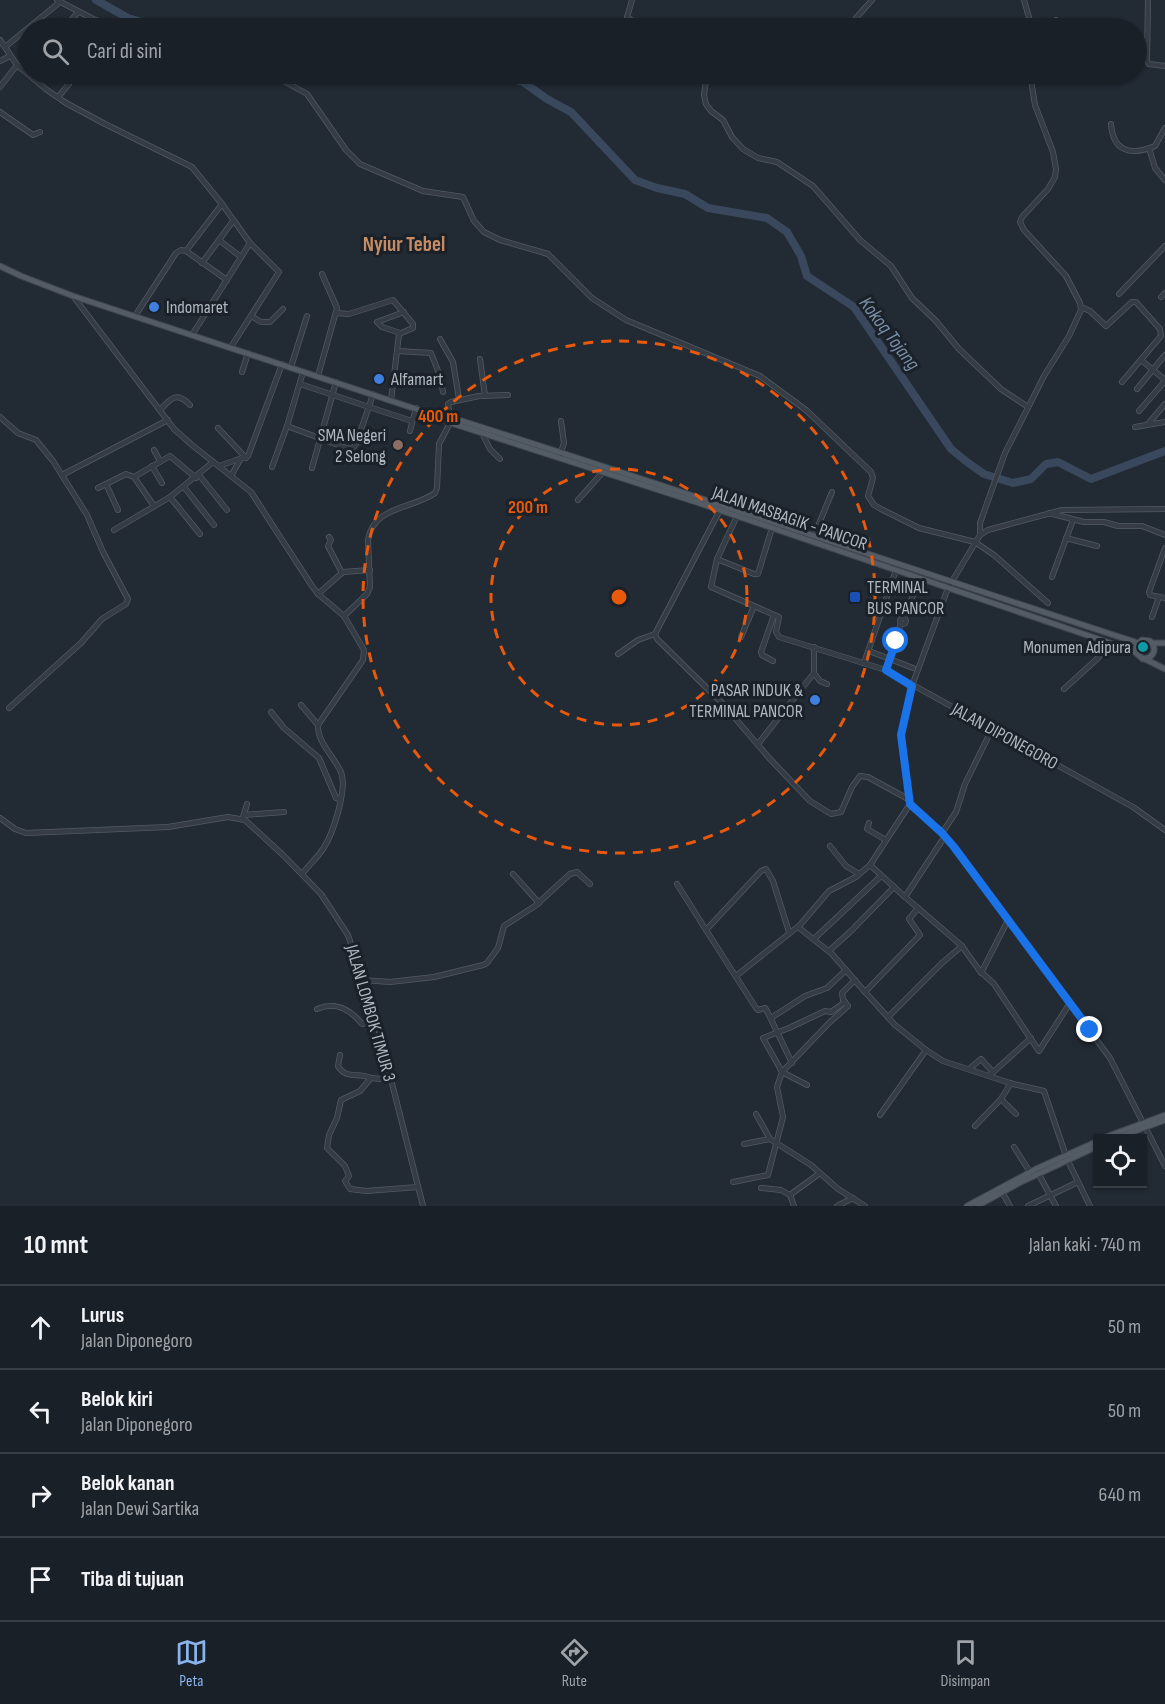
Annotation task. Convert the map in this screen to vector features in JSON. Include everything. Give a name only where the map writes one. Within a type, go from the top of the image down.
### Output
[{"type":"main road","name":"JALAN MASBAGIK - PANCOR","points":[[0,266],[73,296],[631,479],[814,536],[1135,652]]},
{"type":"main road","name":"JALAN MASBAGIK - PANCOR","points":[[450,420],[482,433],[631,479]]},
{"type":"main road","name":"JALAN MASBAGIK - PANCOR","points":[[721,508],[737,516],[920,578],[1138,643]]},
{"type":"main road","points":[[1165,643],[1152,643],[1145,640],[1138,643],[1135,652],[1140,658],[1165,669]]},
{"type":"main road","points":[[1145,659],[1154,653],[1152,643]]},
{"type":"main road","points":[[1125,1134],[1165,1114]]},
{"type":"main road","points":[[1116,1134],[1165,1120]]},
{"type":"main road","points":[[967,1206],[1093,1144]]},
{"type":"main road","points":[[1066,1157],[1093,1148]]},
{"type":"main road","points":[[977,1206],[1035,1171]]},
{"type":"street","points":[[628,18],[632,0]]},
{"type":"street","points":[[856,18],[872,0]]},
{"type":"street","points":[[1024,0],[1029,18]]},
{"type":"street","points":[[1148,0],[1147,61],[1149,64],[1165,66]]},
{"type":"street","points":[[38,18],[58,1],[91,18]]},
{"type":"street","points":[[73,18],[78,12]]},
{"type":"street","points":[[5,47],[18,36]]},
{"type":"street","points":[[0,40],[18,65]]},
{"type":"street","points":[[0,61],[10,56]]},
{"type":"street","points":[[0,87],[18,67]]},
{"type":"street","points":[[42,84],[58,97],[105,124],[192,167],[250,243],[279,272],[231,348]]},
{"type":"street","points":[[58,97],[69,84]]},
{"type":"street","points":[[289,84],[307,94],[346,150],[360,164],[417,189],[463,197],[474,221],[484,232],[500,240],[548,254],[592,298],[608,309],[639,327],[755,372],[799,404],[871,472],[873,478],[868,496],[874,505],[919,528],[975,542],[994,555],[1048,603]]},
{"type":"street","points":[[706,84],[704,95],[706,104],[723,120],[743,150],[758,158],[777,162],[813,186],[860,240],[891,266],[912,298],[936,321],[959,349],[1001,388],[1028,407]]},
{"type":"street","points":[[1032,84],[1035,105],[1053,152],[1056,169],[1051,186],[1022,217],[1020,222],[1024,230],[1065,276],[1081,307],[1090,311],[1106,326],[1132,302],[1136,302],[1162,334]]},
{"type":"street","points":[[0,112],[33,135],[40,132]]},
{"type":"street","points":[[1111,124],[1113,139],[1124,149],[1132,152],[1156,145],[1165,128]]},
{"type":"street","points":[[1149,148],[1155,168],[1165,180]]},
{"type":"street","points":[[186,251],[222,204]]},
{"type":"street","points":[[202,263],[233,221]]},
{"type":"street","points":[[219,240],[242,257]]},
{"type":"street","points":[[192,334],[250,243]]},
{"type":"street","points":[[1119,294],[1165,246]]},
{"type":"street","points":[[135,316],[176,253],[181,250],[186,251],[227,280]]},
{"type":"street","points":[[318,376],[336,313],[336,306],[322,274]]},
{"type":"street","points":[[73,296],[180,435],[251,492],[318,594],[344,616],[364,650],[364,657],[318,725]]},
{"type":"street","points":[[336,313],[349,314],[392,300],[404,312],[413,327],[400,333],[387,329],[377,322],[404,312]]},
{"type":"street","points":[[980,535],[980,523],[1005,453],[1044,376],[1073,328],[1081,307]]},
{"type":"street","points":[[251,316],[261,322],[270,322],[283,309]]},
{"type":"street","points":[[291,367],[307,316]]},
{"type":"street","points":[[1122,382],[1162,334],[1165,325]]},
{"type":"street","points":[[391,400],[400,333]]},
{"type":"street","points":[[440,339],[453,362],[459,399]]},
{"type":"street","points":[[398,351],[431,353],[440,376],[443,392]]},
{"type":"street","points":[[242,372],[248,353]]},
{"type":"street","points":[[1137,389],[1165,355]]},
{"type":"street","points":[[480,359],[485,396]]},
{"type":"street","points":[[1139,411],[1165,380],[1141,360]]},
{"type":"street","points":[[219,466],[246,458],[282,364]]},
{"type":"street","points":[[272,467],[303,372]]},
{"type":"street","points":[[312,468],[336,382]]},
{"type":"street","points":[[300,384],[412,421]]},
{"type":"street","points":[[287,426],[320,440],[345,448],[354,448],[373,394]]},
{"type":"street","points":[[344,616],[369,591],[371,583],[368,540],[375,525],[391,510],[412,505],[435,493],[439,444],[450,420],[448,404],[459,399],[508,395]]},
{"type":"street","points":[[160,410],[170,399],[178,397],[183,398],[190,405]]},
{"type":"street","points":[[1148,424],[1165,405]]},
{"type":"street","points":[[410,431],[416,408]]},
{"type":"street","points":[[0,417],[18,433],[36,440],[62,475],[93,527],[103,552],[126,595],[127,602],[102,619],[81,643],[9,708]]},
{"type":"street","points":[[62,475],[168,420]]},
{"type":"street","points":[[560,456],[564,443],[561,421]]},
{"type":"street","points":[[1135,427],[1165,422]]},
{"type":"street","points":[[218,428],[246,458]]},
{"type":"street","points":[[482,433],[490,449],[500,459]]},
{"type":"street","points":[[154,450],[160,461]]},
{"type":"street","points":[[134,477],[171,456],[197,476],[227,510]]},
{"type":"street","points":[[231,476],[240,460]]},
{"type":"street","points":[[114,530],[170,497],[213,462]]},
{"type":"street","points":[[152,466],[162,483]]},
{"type":"street","points":[[578,500],[603,472]]},
{"type":"street","points":[[98,488],[126,474],[134,477],[154,506]]},
{"type":"street","points":[[106,484],[118,510]]},
{"type":"street","points":[[184,487],[214,525]]},
{"type":"street","points":[[814,536],[832,492]]},
{"type":"street","points":[[170,497],[200,534]]},
{"type":"street","points":[[618,654],[638,640],[655,634],[721,508]]},
{"type":"street","points":[[736,976],[798,927],[829,891],[870,866],[909,802],[901,735],[912,686],[949,585],[980,535],[988,530],[1066,510],[1165,509]]},
{"type":"street","points":[[1048,513],[1073,520],[1104,522],[1114,526],[1138,526],[1165,535]]},
{"type":"street","points":[[737,516],[717,559],[711,587],[774,615],[761,652],[772,662]]},
{"type":"street","points":[[1052,577],[1073,520]]},
{"type":"street","points":[[717,559],[758,574],[772,528]]},
{"type":"street","points":[[329,537],[331,540],[328,546],[342,573]]},
{"type":"street","points":[[1066,538],[1097,546]]},
{"type":"street","points":[[1165,548],[1149,592],[1150,595],[1165,598]]},
{"type":"street","points":[[318,594],[342,573],[370,570]]},
{"type":"street","points":[[864,663],[896,570]]},
{"type":"street","points":[[886,670],[901,623],[906,622],[904,618],[920,578]]},
{"type":"street","points":[[1152,617],[1159,597]]},
{"type":"street","points":[[741,637],[754,606]]},
{"type":"street","name":"JALAN DIPONEGORO","points":[[774,615],[779,618],[776,632],[779,637],[886,670],[1144,814],[1165,830]]},
{"type":"street","points":[[655,634],[657,639],[722,703],[810,801],[831,814],[841,812],[852,787],[860,776],[868,777],[909,802],[944,835],[1114,1065],[1165,1166]]},
{"type":"street","points":[[1064,689],[1110,643]]},
{"type":"street","points":[[814,647],[814,673],[820,681],[827,684]]},
{"type":"street","points":[[869,651],[913,668]]},
{"type":"street","points":[[758,744],[814,673]]},
{"type":"street","points":[[301,705],[318,725],[319,736],[341,771],[343,783],[326,844],[302,874]]},
{"type":"street","points":[[271,712],[284,728],[319,758],[336,798],[340,799]]},
{"type":"street","points":[[905,897],[956,812],[964,784],[992,729]]},
{"type":"street","points":[[243,817],[247,804]]},
{"type":"street","points":[[0,818],[15,829],[26,833],[168,827],[228,817],[284,812]]},
{"type":"street","name":"JALAN LOMBOK TIMUR 3","points":[[243,817],[302,874],[342,923],[351,941],[376,1020],[423,1206]]},
{"type":"street","points":[[869,823],[867,829],[886,840]]},
{"type":"street","points":[[830,846],[846,866],[859,874]]},
{"type":"street","points":[[870,866],[962,946],[981,973],[994,984],[1039,1051],[1070,1003]]},
{"type":"street","points":[[706,930],[765,868],[773,881],[789,932]]},
{"type":"street","points":[[363,980],[390,982],[434,977],[486,964],[498,948],[504,926],[539,903],[573,872],[579,873],[590,884]]},
{"type":"street","points":[[513,874],[539,903]]},
{"type":"street","points":[[815,938],[881,876]]},
{"type":"street","points":[[677,884],[756,1008],[760,1010],[765,1008],[792,1063]]},
{"type":"street","points":[[829,951],[894,887]]},
{"type":"street","points":[[865,992],[920,935],[909,919],[918,908]]},
{"type":"street","points":[[981,973],[1008,920]]},
{"type":"street","points":[[798,927],[829,951],[888,1017],[926,1050],[943,1061],[991,1073],[1011,1083],[1044,1091],[1066,1157],[1090,1206]]},
{"type":"street","points":[[888,1017],[962,946]]},
{"type":"street","points":[[771,1018],[799,999],[827,988],[846,970]]},
{"type":"street","points":[[733,1182],[768,1175],[783,1114],[777,1087],[782,1072],[848,1006],[844,1002],[842,993],[855,980]]},
{"type":"street","points":[[807,1085],[782,1072],[763,1038],[825,1011],[831,1012],[844,1002]]},
{"type":"street","points":[[317,1009],[328,1006],[341,1007],[350,1011],[363,1024],[376,1020]]},
{"type":"street","points":[[991,1073],[1031,1038]]},
{"type":"street","points":[[880,1114],[926,1050]]},
{"type":"street","points":[[340,1055],[338,1066],[342,1073],[349,1076],[390,1080]]},
{"type":"street","points":[[969,1069],[981,1059],[991,1073]]},
{"type":"street","points":[[371,1078],[361,1090],[341,1100],[327,1148],[345,1166],[349,1174],[345,1181],[350,1189],[366,1191],[418,1187]]},
{"type":"street","points":[[975,1126],[1000,1099],[1011,1083]]},
{"type":"street","points":[[1000,1099],[1016,1114]]},
{"type":"street","points":[[756,1114],[770,1139],[777,1145],[811,1165],[838,1189],[866,1206]]},
{"type":"street","points":[[744,1144],[770,1139]]},
{"type":"street","points":[[1014,1147],[1035,1171],[1056,1206]]},
{"type":"street","points":[[790,1195],[820,1173]]},
{"type":"street","points":[[1032,1205],[1078,1182]]},
{"type":"street","points":[[761,1188],[781,1190],[790,1195],[794,1206]]},
{"type":"street","points":[[1002,1192],[1010,1206]]},
{"type":"street","points":[[837,1206],[854,1198]]},
{"type":"waterway","name":"Kokoq Tojang","points":[[96,0],[128,18]]},
{"type":"waterway","name":"Kokoq Tojang","points":[[526,84],[571,112],[635,180],[685,194],[708,208],[767,218],[787,232],[801,256],[807,276],[854,307],[951,449],[984,474],[1013,483],[1031,479],[1046,464],[1058,462],[1091,479],[1165,451]]},
{"type":"place","name":"Indomaret","points":[[154,307]]},
{"type":"place","name":"Alfamart","points":[[379,379]]},
{"type":"place","name":"SMA Negeri 2 Selong","points":[[398,445]]},
{"type":"place","name":"TERMINAL BUS PANCOR","points":[[855,597]]},
{"type":"place","name":"Monumen Adipura","points":[[1143,647]]},
{"type":"place","name":"PASAR INDUK & TERMINAL PANCOR","points":[[815,700]]},
{"type":"district","name":"Nyiur Tebel","points":[[404,244]]},
{"type":"route","points":[[896,641],[886,670],[912,686],[901,735],[910,804],[954,847],[1090,1030]]}]
